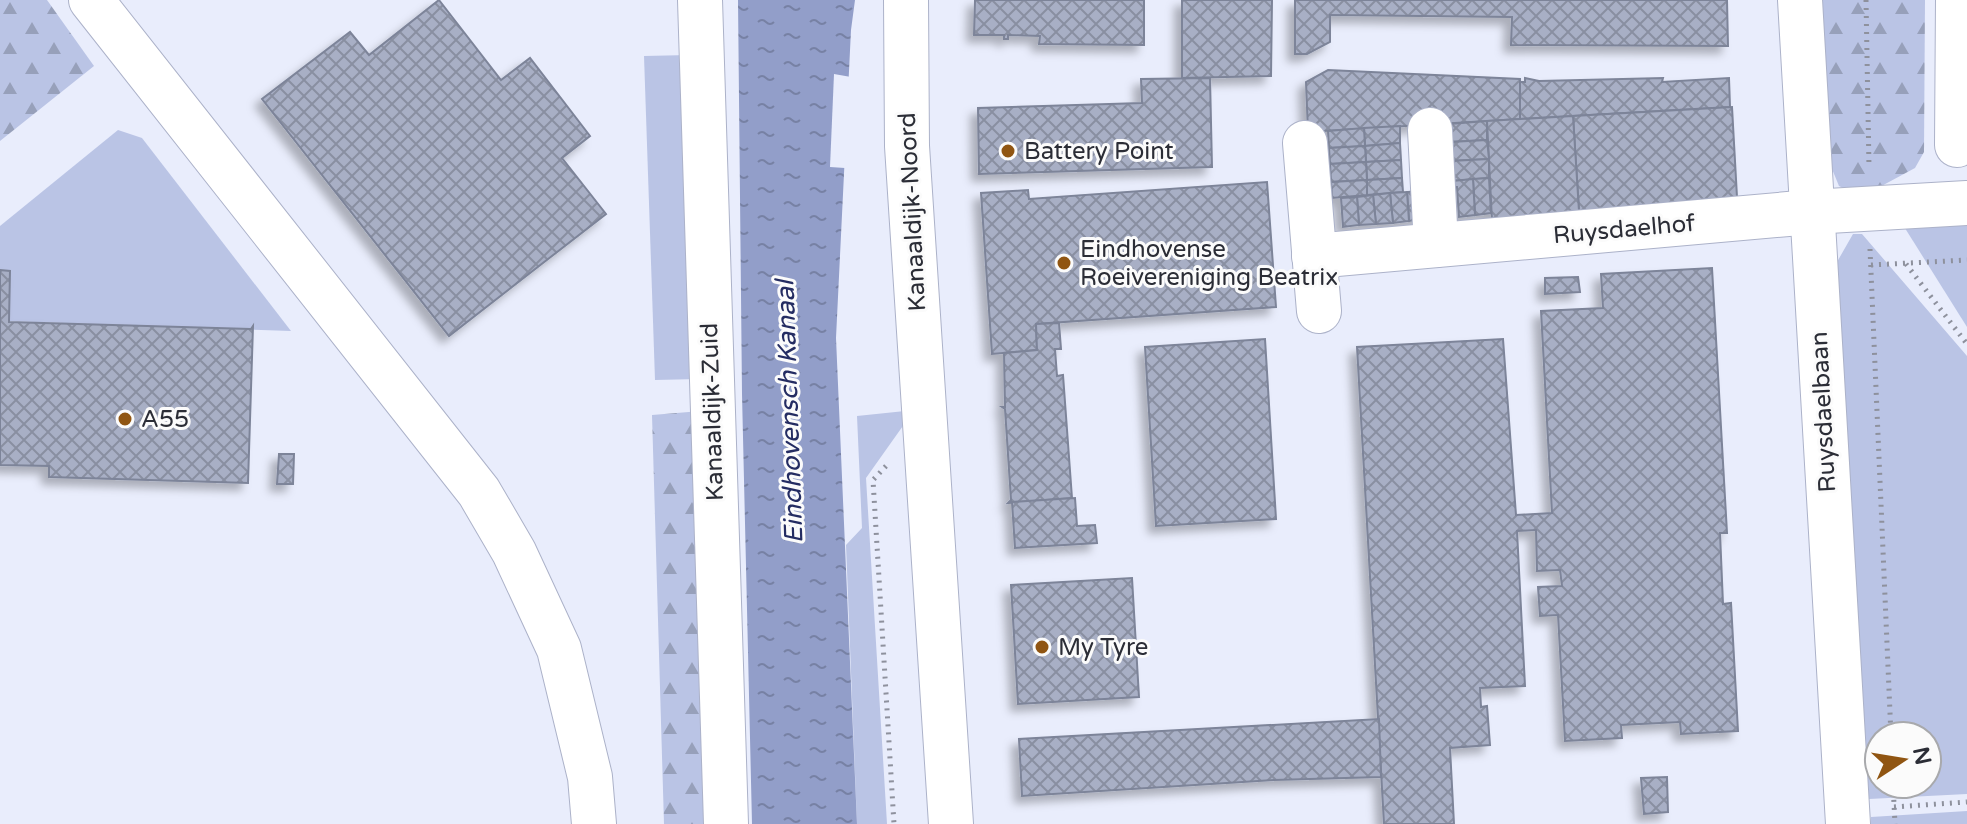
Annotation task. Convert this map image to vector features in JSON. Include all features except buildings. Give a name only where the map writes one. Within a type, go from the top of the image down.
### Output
[{"type":"street","points":[[91,0],[479,492],[514,552],[559,649],[590,777],[594,824]]},
{"type":"street","name":"Kanaaldijk-Zuid","points":[[700,0],[726,824]]},
{"type":"street","name":"Kanaaldijk-Noord","points":[[906,0],[907,146],[951,824]]},
{"type":"street","name":"Ruysdaelbaan","points":[[1800,0],[1848,824]]},
{"type":"street","points":[[1957,145],[1958,0]]},
{"type":"street","points":[[1430,130],[1436,245]]},
{"type":"street","points":[[1305,143],[1319,311]]},
{"type":"street","name":"Ruysdaelhof","points":[[1314,256],[1811,212],[1967,203]]},
{"type":"path","points":[[1866,0],[1869,208],[1890,720]]},
{"type":"path","points":[[1871,265],[1967,260]]},
{"type":"path","points":[[1906,264],[1967,344]]},
{"type":"path","points":[[894,824],[873,480],[923,423]]},
{"type":"path","points":[[1894,800],[1895,824]]},
{"type":"path","points":[[1894,807],[1967,802]]},
{"type":"green space","points":[[0,0],[47,0],[94,66],[0,141]]},
{"type":"green space","points":[[1822,0],[1925,0],[1924,152],[1915,168],[1861,197],[1839,186],[1830,164]]},
{"type":"green space","points":[[689,55],[699,379],[655,380],[644,56]]},
{"type":"green space","points":[[118,130],[142,138],[291,331],[6,321],[0,277],[0,226]]},
{"type":"green space","points":[[1967,222],[1967,327],[1903,225]]},
{"type":"green space","points":[[1853,234],[1862,234],[1967,356],[1967,794],[1943,795],[1943,720],[1864,720],[1837,262]]},
{"type":"green space","points":[[701,411],[710,824],[664,824],[652,415]]},
{"type":"green space","points":[[905,411],[905,423],[866,478],[887,824],[857,824],[846,545],[862,528],[857,416]]},
{"type":"green space","points":[[1967,811],[1967,824],[1871,824],[1871,817]]},
{"type":"water","name":"Eindhovensch Kanaal","points":[[738,0],[855,0],[836,338],[857,824],[752,824],[742,394]]},
{"type":"pier","points":[[834,74],[851,77],[845,168],[830,167]]},
{"type":"place","name":"Battery Point","points":[[1008,151]]},
{"type":"place","name":"Eindhovense Roeivereniging Beatrix","points":[[1064,263]]},
{"type":"place","name":"A55","points":[[125,419]]},
{"type":"place","name":"My Tyre","points":[[1042,647]]}]
